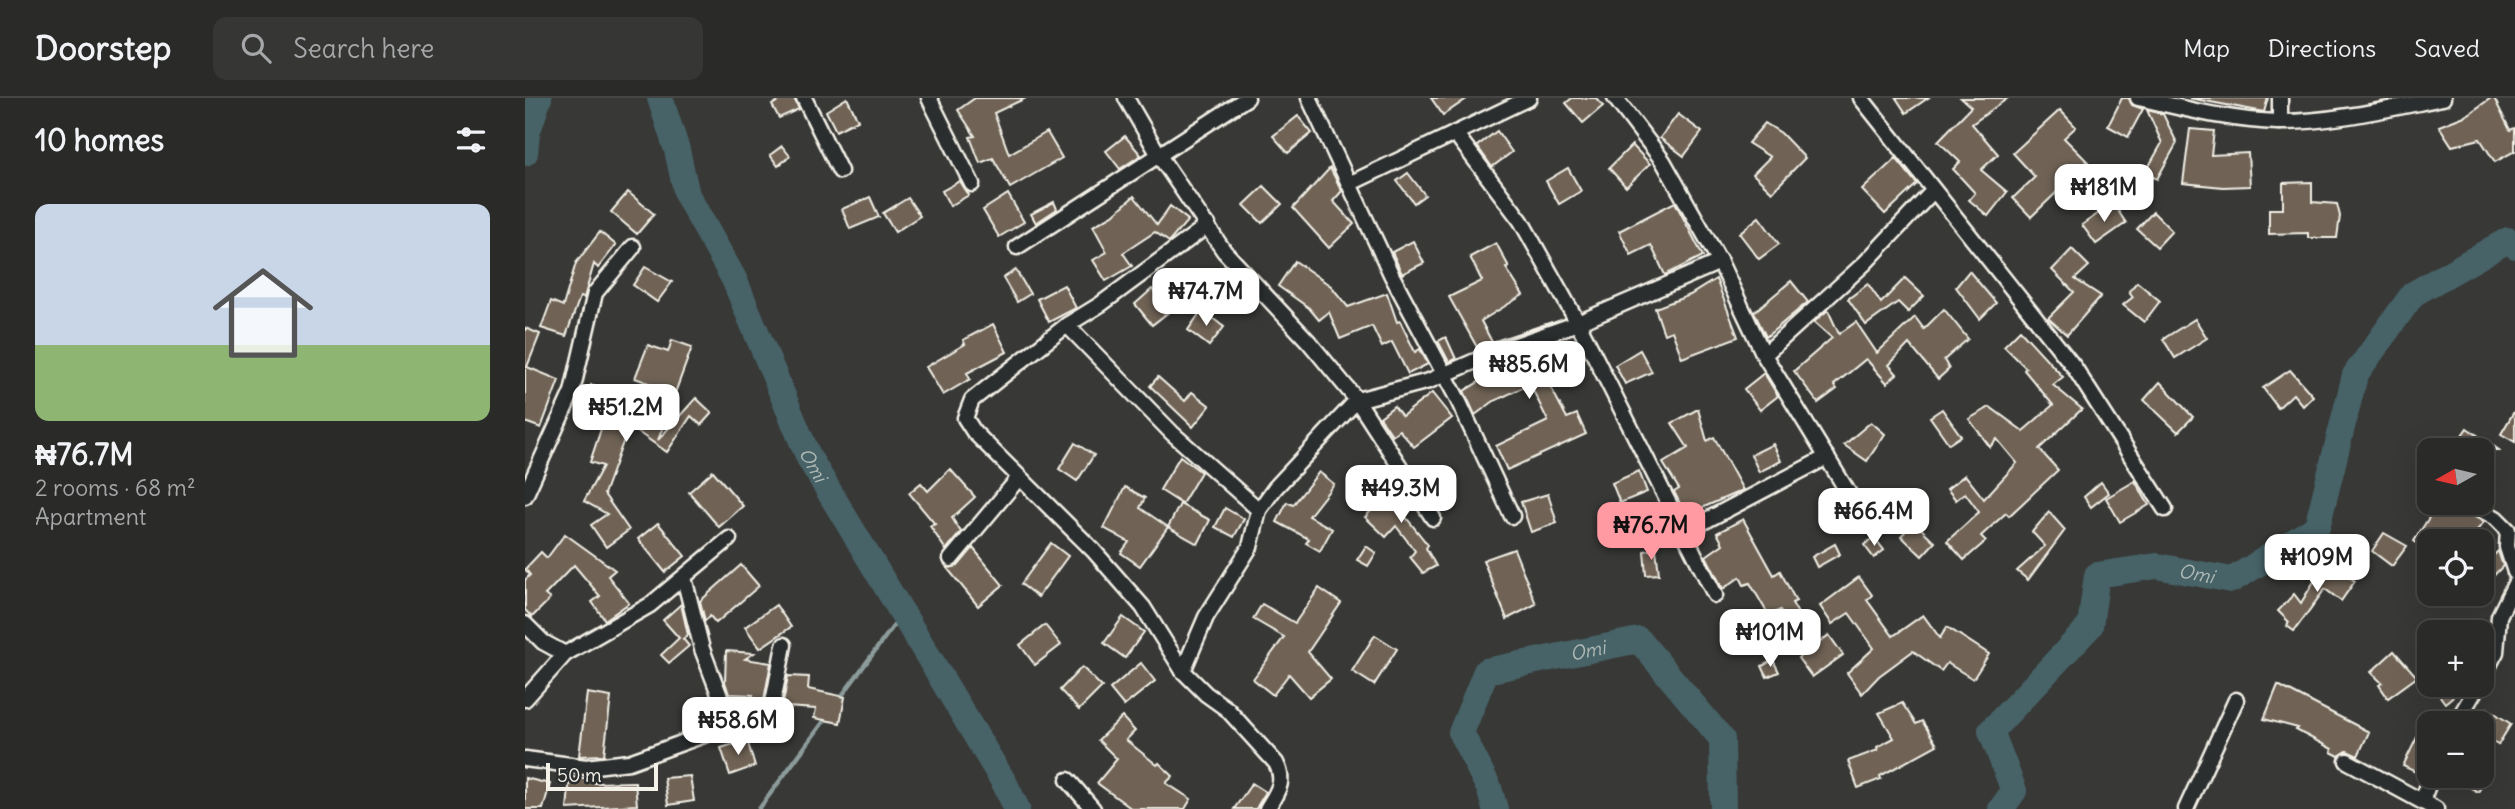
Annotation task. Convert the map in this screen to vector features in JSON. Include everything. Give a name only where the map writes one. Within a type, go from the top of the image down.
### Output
[{"type":"street","points":[[804,98],[840,171]]},
{"type":"street","points":[[929,98],[972,184]]},
{"type":"street","points":[[1126,98],[1160,157],[1224,251],[1309,342],[1357,400],[1433,518]]},
{"type":"street","points":[[1017,247],[1160,157],[1247,98]]},
{"type":"street","points":[[1309,98],[1351,183],[1392,276],[1445,374],[1512,516]]},
{"type":"street","points":[[1351,183],[1529,98]]},
{"type":"street","points":[[1615,98],[1663,161],[1720,262],[1764,355],[1862,515]]},
{"type":"street","points":[[1861,98],[2074,367],[2165,509]]},
{"type":"street","points":[[2138,98],[2244,120],[2280,122],[2370,112],[2443,98]]},
{"type":"street","points":[[2280,98],[2280,122]]},
{"type":"street","points":[[1455,133],[1521,221],[1578,323],[1715,595]]},
{"type":"street","points":[[1764,355],[1864,263],[1933,191]]},
{"type":"street","points":[[1208,225],[1101,304],[1067,325],[972,400],[965,418],[1018,479],[1093,550],[1143,607],[1184,671],[1206,694],[1227,709],[1276,763],[1282,774],[1280,787],[1267,809]]},
{"type":"street","points":[[525,496],[572,392],[594,293],[633,247]]},
{"type":"street","points":[[1184,671],[1206,617],[1249,547],[1259,510],[1275,488],[1357,400],[1445,374],[1578,323],[1720,262]]},
{"type":"street","points":[[1067,325],[1173,433],[1259,510]]},
{"type":"street","points":[[1682,533],[1827,457]]},
{"type":"street","points":[[951,559],[1018,479]]},
{"type":"street","points":[[2491,515],[2508,530],[2507,547],[2515,572]]},
{"type":"street","points":[[525,699],[565,654],[650,605],[729,539]]},
{"type":"street","points":[[684,578],[702,649],[727,715]]},
{"type":"street","points":[[2494,656],[2499,616],[2515,584]]},
{"type":"street","points":[[525,624],[543,642],[565,654]]},
{"type":"street","points":[[727,715],[741,719],[764,718],[771,713],[784,645]]},
{"type":"street","points":[[2186,809],[2236,699]]},
{"type":"street","points":[[525,759],[586,767],[629,762],[715,731],[727,715]]},
{"type":"street","points":[[2347,761],[2436,809]]},
{"type":"street","points":[[1068,780],[1093,809]]},
{"type":"street","points":[[2422,801],[2427,788]]},
{"type":"building","points":[[783,98],[794,98],[799,109],[779,118],[772,105]]},
{"type":"building","points":[[847,98],[858,120],[836,131],[826,111]]},
{"type":"building","points":[[975,98],[1026,98],[994,113],[1009,154],[1047,132],[1062,158],[1010,188],[993,158],[980,163],[970,137],[975,136],[958,110]]},
{"type":"building","points":[[1431,98],[1468,98],[1443,115]]},
{"type":"building","points":[[1572,98],[1596,98],[1603,106],[1583,123],[1566,103]]},
{"type":"building","points":[[1896,98],[1928,98],[1906,113]]},
{"type":"building","points":[[1961,98],[2008,98],[1972,124],[1998,154],[1981,170],[2007,192],[1988,216],[1969,200],[1975,193],[1953,169],[1960,162],[1938,141],[1971,107]]},
{"type":"building","points":[[2122,98],[2129,98],[2132,105],[2143,109],[2128,137],[2108,126]]},
{"type":"building","points":[[2189,98],[2268,98],[2264,112]]},
{"type":"building","points":[[2494,98],[2510,130],[2515,128],[2515,151],[2495,162],[2480,139],[2452,146],[2439,126],[2467,115]]},
{"type":"building","points":[[2060,110],[2076,127],[2064,138],[2088,162],[2031,217],[2013,198],[2035,177],[2013,153]]},
{"type":"building","points":[[2147,110],[2163,114],[2177,143],[2157,179],[2145,173],[2162,143]]},
{"type":"building","points":[[1678,114],[1702,132],[1684,156],[1660,138]]},
{"type":"building","points":[[1298,116],[1312,133],[1288,153],[1273,136]]},
{"type":"building","points":[[1765,123],[1781,133],[1805,158],[1772,192],[1753,174],[1770,157],[1748,143]]},
{"type":"building","points":[[2190,129],[2214,131],[2211,155],[2248,153],[2250,186],[2223,187],[2183,183]]},
{"type":"building","points":[[1497,131],[1512,152],[1492,167],[1477,146]]},
{"type":"building","points":[[1125,136],[1141,155],[1120,169],[1106,151]]},
{"type":"building","points":[[1632,145],[1650,164],[1626,187],[1609,168]]},
{"type":"building","points":[[782,146],[790,156],[778,166],[770,155]]},
{"type":"building","points":[[1896,158],[1917,184],[1885,214],[1862,190]]},
{"type":"building","points":[[1330,168],[1342,191],[1333,201],[1354,224],[1329,248],[1293,208]]},
{"type":"building","points":[[1568,168],[1581,191],[1559,204],[1546,181]]},
{"type":"building","points":[[1408,173],[1425,195],[1414,203],[1397,181]]},
{"type":"building","points":[[960,181],[969,195],[950,206],[942,191]]},
{"type":"building","points":[[2312,182],[2312,202],[2337,204],[2340,216],[2337,238],[2308,238],[2308,233],[2269,234],[2269,209],[2283,209],[2283,183]]},
{"type":"building","points":[[1264,186],[1282,204],[1262,223],[1244,205]]},
{"type":"building","points":[[628,192],[654,214],[637,234],[611,212]]},
{"type":"building","points":[[1008,194],[1024,222],[999,237],[983,210]]},
{"type":"building","points":[[1134,196],[1157,225],[1170,206],[1188,220],[1169,242],[1155,232],[1123,253],[1132,266],[1106,281],[1093,260],[1107,252],[1093,226],[1113,215]]},
{"type":"building","points":[[870,197],[879,217],[850,229],[842,209]]},
{"type":"building","points":[[908,198],[920,216],[895,232],[883,213]]},
{"type":"building","points":[[1054,202],[1057,209],[1036,223],[1031,214]]},
{"type":"building","points":[[1675,202],[1703,256],[1665,275],[1651,245],[1631,255],[1619,231]]},
{"type":"building","points":[[2113,203],[2126,223],[2096,244],[2082,225]]},
{"type":"building","points":[[2153,212],[2172,231],[2157,247],[2137,229]]},
{"type":"building","points":[[1759,217],[1779,244],[1759,259],[1739,233]]},
{"type":"building","points":[[600,232],[616,245],[598,268],[594,264],[584,298],[580,297],[566,336],[541,328],[551,301],[563,306],[576,263]]},
{"type":"building","points":[[1413,241],[1424,263],[1402,274],[1392,252]]},
{"type":"building","points":[[1496,243],[1509,267],[1506,268],[1523,295],[1481,321],[1492,342],[1552,322],[1478,349],[1449,297],[1482,281],[1470,257]]},
{"type":"building","points":[[2072,249],[2089,266],[2075,279],[2101,296],[2067,335],[2048,318],[2074,292],[2052,270]]},
{"type":"building","points":[[1295,261],[1331,286],[1348,307],[1387,293],[1397,322],[1400,321],[1415,352],[1420,349],[1428,364],[1408,374],[1392,342],[1382,347],[1372,326],[1340,339],[1329,312],[1319,320],[1309,308],[1278,286]]},
{"type":"building","points":[[645,267],[672,282],[657,302],[633,285]]},
{"type":"building","points":[[1016,270],[1030,294],[1017,302],[1003,278]]},
{"type":"building","points":[[1969,271],[1996,303],[1980,319],[1956,287]]},
{"type":"building","points":[[1905,278],[1924,296],[1908,312],[1898,302],[1866,325],[1848,299],[1868,284],[1881,303]]},
{"type":"building","points":[[1716,279],[1738,337],[1682,358],[1672,331],[1664,334],[1655,308],[1690,295]]},
{"type":"building","points":[[1791,281],[1808,302],[1766,337],[1754,312]]},
{"type":"building","points":[[2137,282],[2160,301],[2144,322],[2123,305],[2133,297],[2129,291]]},
{"type":"building","points":[[1064,285],[1076,308],[1049,322],[1037,299]]},
{"type":"building","points":[[1152,289],[1170,311],[1152,325],[1135,304]]},
{"type":"building","points":[[1944,309],[1968,339],[1944,360],[1949,369],[1938,379],[1909,344],[1889,365],[1897,374],[1887,383],[1866,359],[1834,385],[1837,389],[1818,403],[1794,371],[1832,338],[1814,322],[1828,310],[1839,334],[1856,322],[1877,353],[1915,317],[1924,329]]},
{"type":"building","points":[[1202,310],[1224,327],[1209,346],[1188,330]]},
{"type":"building","points":[[2195,319],[2207,338],[2175,358],[2163,339]]},
{"type":"building","points":[[993,324],[1007,352],[967,373],[970,379],[943,395],[926,367],[965,344],[963,340]]},
{"type":"building","points":[[525,328],[540,334],[527,367],[559,380],[541,428],[525,422]]},
{"type":"building","points":[[2020,330],[2063,377],[2053,385],[2082,409],[2039,449],[2058,470],[2009,516],[2006,513],[1981,536],[1986,541],[1964,560],[1947,541],[1979,512],[1965,493],[1956,500],[1947,489],[1965,475],[1984,499],[2017,463],[1997,439],[1990,447],[1969,419],[1990,407],[2023,431],[2053,405],[2024,370],[2026,368],[2004,346]]},
{"type":"building","points":[[1446,337],[1456,359],[1449,362],[1438,341]]},
{"type":"building","points":[[672,340],[692,347],[675,393],[635,378],[648,345],[668,352]]},
{"type":"building","points":[[1559,340],[1571,370],[1547,380],[1567,418],[1577,414],[1586,434],[1507,470],[1496,446],[1548,421],[1530,384],[1494,401],[1475,415],[1464,391],[1490,375],[1487,366]]},
{"type":"building","points":[[1640,350],[1652,372],[1625,384],[1615,365]]},
{"type":"building","points":[[2290,370],[2313,396],[2303,406],[2293,394],[2278,408],[2263,388]]},
{"type":"building","points":[[1764,373],[1778,396],[1760,410],[1744,389]]},
{"type":"building","points":[[1158,377],[1185,401],[1192,392],[1210,406],[1193,427],[1150,386]]},
{"type":"building","points":[[2160,382],[2193,417],[2178,432],[2144,400]]},
{"type":"building","points":[[591,385],[619,397],[627,398],[630,391],[667,416],[658,440],[696,398],[712,413],[701,425],[691,416],[667,452],[629,426],[604,494],[629,530],[606,547],[591,525],[607,514],[584,501],[603,466],[590,462],[603,423],[579,413]]},
{"type":"building","points":[[1432,393],[1452,418],[1414,447],[1399,430],[1392,435],[1380,417],[1394,406],[1402,416]]},
{"type":"building","points":[[1698,409],[1707,441],[1714,437],[1743,490],[1686,515],[1674,492],[1679,489],[1663,463],[1688,448],[1672,423]]},
{"type":"building","points":[[1942,409],[1961,436],[1949,444],[1930,417]]},
{"type":"building","points":[[2515,410],[2515,442],[2501,434]]},
{"type":"building","points":[[1871,422],[1885,434],[1867,461],[1844,445]]},
{"type":"building","points":[[2467,428],[2482,438],[2460,438]]},
{"type":"building","points":[[1075,443],[1094,455],[1077,481],[1059,469]]},
{"type":"building","points":[[1773,444],[1781,461],[1759,472],[1751,455]]},
{"type":"building","points":[[1180,456],[1201,472],[1182,504],[1160,490]]},
{"type":"building","points":[[950,469],[975,497],[952,518],[961,532],[946,550],[930,526],[935,524],[909,493],[921,483],[928,491]]},
{"type":"building","points":[[713,471],[743,506],[719,527],[689,492]]},
{"type":"building","points":[[1639,471],[1647,492],[1620,503],[1612,483]]},
{"type":"building","points":[[1319,472],[1334,484],[1309,516],[1332,529],[1320,551],[1306,543],[1309,539],[1277,522],[1287,502],[1293,505]]},
{"type":"building","points":[[2135,481],[2149,505],[2120,522],[2106,498]]},
{"type":"building","points":[[1399,482],[1414,507],[1405,516],[1428,545],[1426,548],[1436,566],[1423,573],[1410,557],[1415,551],[1396,526],[1386,537],[1365,517]]},
{"type":"building","points":[[2101,482],[2109,493],[2091,507],[2084,497]]},
{"type":"building","points":[[1125,487],[1145,498],[1140,508],[1168,527],[1140,566],[1121,553],[1129,542],[1104,528]]},
{"type":"building","points":[[1548,494],[1557,523],[1531,532],[1521,502]]},
{"type":"building","points":[[1180,504],[1210,520],[1198,544],[1168,527]]},
{"type":"building","points":[[1225,508],[1244,519],[1234,537],[1215,527]]},
{"type":"building","points":[[2049,512],[2065,530],[2028,580],[2017,571],[2045,546],[2032,532]]},
{"type":"building","points":[[2431,515],[2473,515],[2484,522],[2478,529],[2422,529]]},
{"type":"building","points":[[1743,519],[1774,575],[1780,571],[1796,601],[1792,603],[1816,645],[1829,635],[1843,655],[1812,677],[1798,658],[1805,653],[1780,610],[1769,616],[1750,583],[1744,585],[1740,577],[1723,589],[1706,556],[1723,544],[1717,533]]},
{"type":"building","points":[[1914,522],[1935,542],[1922,556],[1901,536]]},
{"type":"building","points":[[658,523],[685,556],[665,572],[638,539]]},
{"type":"building","points":[[2384,533],[2407,546],[2392,566],[2372,551]]},
{"type":"building","points":[[565,534],[615,570],[608,576],[629,603],[605,620],[592,602],[600,596],[574,565],[545,595],[550,599],[532,617],[525,610],[525,580],[530,575],[525,569],[541,552],[547,558]]},
{"type":"building","points":[[1874,537],[1884,550],[1874,558],[1864,545]]},
{"type":"building","points":[[1051,543],[1068,556],[1038,597],[1021,584]]},
{"type":"building","points":[[1835,544],[1840,554],[1817,567],[1812,557]]},
{"type":"building","points":[[1366,546],[1376,553],[1368,566],[1357,560]]},
{"type":"building","points":[[973,548],[1003,585],[978,606],[947,568],[958,566]]},
{"type":"building","points":[[1514,549],[1536,604],[1507,619],[1483,560]]},
{"type":"building","points":[[1656,549],[1659,574],[1646,575],[1644,551]]},
{"type":"building","points":[[2498,551],[2503,566],[2494,575],[2494,555]]},
{"type":"building","points":[[2326,561],[2355,581],[2341,601],[2325,589],[2294,631],[2287,626],[2289,622],[2278,611],[2294,594],[2301,603]]},
{"type":"building","points":[[741,565],[759,586],[716,623],[710,616],[705,621],[700,601]]},
{"type":"building","points":[[1859,577],[1872,595],[1867,600],[1893,636],[1923,615],[1940,638],[1947,627],[1989,654],[1973,679],[1947,663],[1941,671],[1913,651],[1879,676],[1862,694],[1847,673],[1874,648],[1849,613],[1832,624],[1820,606]]},
{"type":"building","points":[[1319,588],[1341,603],[1308,652],[1331,679],[1309,697],[1289,674],[1273,695],[1253,679],[1284,637],[1253,619],[1262,604],[1295,623]]},
{"type":"building","points":[[681,604],[688,635],[683,639],[689,646],[669,663],[661,655],[679,638],[663,620]]},
{"type":"building","points":[[776,605],[791,627],[760,648],[745,627]]},
{"type":"building","points":[[1123,617],[1144,632],[1125,658],[1104,643]]},
{"type":"building","points":[[1045,625],[1061,645],[1035,665],[1020,645]]},
{"type":"building","points":[[1375,635],[1397,649],[1374,685],[1352,671]]},
{"type":"building","points":[[726,651],[754,653],[745,659],[771,663],[764,700],[752,698],[753,695],[729,694],[725,682]]},
{"type":"building","points":[[2394,651],[2417,677],[2388,698],[2379,685],[2382,683],[2371,672]]},
{"type":"building","points":[[1773,660],[1779,672],[1767,677],[1762,666]]},
{"type":"building","points":[[1141,663],[1155,681],[1124,706],[1110,689]]},
{"type":"building","points":[[1082,667],[1102,687],[1079,710],[1060,690]]},
{"type":"building","points":[[788,676],[809,677],[808,689],[845,697],[840,723],[814,718],[816,709],[786,707],[783,703]]},
{"type":"building","points":[[2278,685],[2369,732],[2358,756],[2347,751],[2339,756],[2331,752],[2332,749],[2296,730],[2298,728],[2264,719]]},
{"type":"building","points":[[587,693],[611,697],[604,755],[579,756]]},
{"type":"building","points":[[710,696],[716,713],[709,723],[697,727],[687,708]]},
{"type":"building","points":[[2441,697],[2452,697],[2445,703]]},
{"type":"building","points":[[1902,703],[1916,724],[1922,721],[1937,745],[1880,776],[1881,779],[1858,788],[1848,761],[1878,750],[1877,747],[1894,738],[1879,713]]},
{"type":"building","points":[[2494,713],[2511,724],[2498,745],[2494,742]]},
{"type":"building","points":[[1122,717],[1135,731],[1126,740],[1157,765],[1159,763],[1173,776],[1166,783],[1191,799],[1185,809],[1132,809],[1097,783],[1117,759],[1098,740]]},
{"type":"building","points":[[2417,737],[2417,773],[2403,766]]},
{"type":"building","points":[[747,740],[755,766],[730,775],[721,748]]},
{"type":"building","points":[[690,776],[694,801],[668,805],[664,778]]},
{"type":"building","points":[[570,777],[596,779],[595,783],[635,782],[637,805],[567,809]]},
{"type":"building","points":[[525,778],[550,784],[543,809],[525,809]]},
{"type":"building","points":[[1252,783],[1266,792],[1256,809],[1234,809]]},
{"type":"waterway","name":"Omi","points":[[525,153],[527,133],[539,98]]},
{"type":"waterway","name":"Omi","points":[[660,98],[677,150],[687,195],[734,279],[809,458],[1005,784],[1017,809]]},
{"type":"waterway","name":"Omi","points":[[2001,809],[2014,791],[1991,731],[2090,626],[2097,575],[2157,566],[2232,580],[2317,527],[2355,375],[2413,294],[2508,240],[2515,246]]},
{"type":"waterway","points":[[838,701],[903,613]]},
{"type":"waterway","name":"Omi","points":[[1495,809],[1489,788],[1461,733],[1486,671],[1639,640],[1722,739],[1723,809]]},
{"type":"waterway","points":[[759,809],[827,717]]}]
